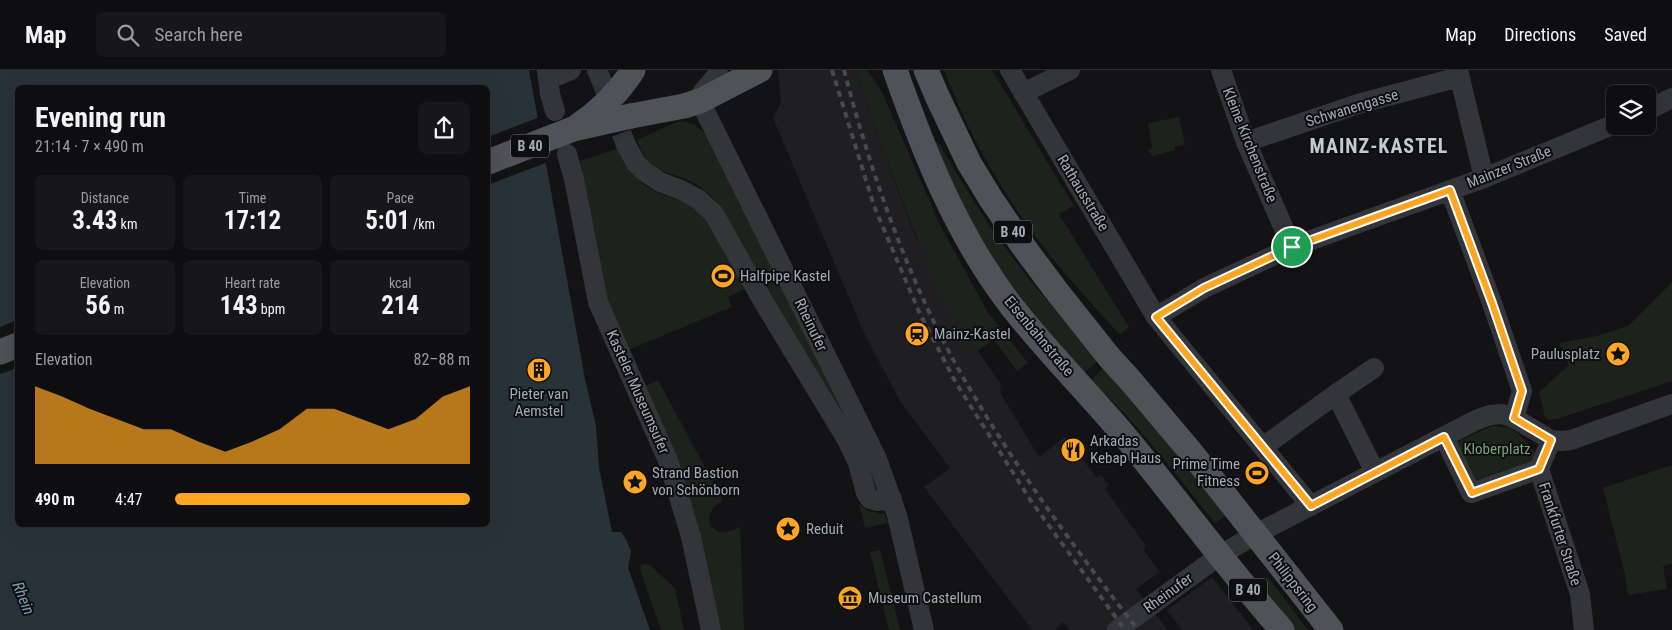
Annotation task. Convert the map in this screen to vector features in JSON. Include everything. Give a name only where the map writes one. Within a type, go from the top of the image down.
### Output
[{"type":"main road","name":"B 40","points":[[572,129],[603,106],[633,70]]},
{"type":"main road","name":"B 40","points":[[490,161],[572,129],[631,116],[688,100],[760,70]]},
{"type":"main road","name":"B 40","points":[[919,70],[937,96]]},
{"type":"main road","name":"B 40","points":[[926,70],[974,170],[991,199],[1034,261],[1102,349],[1172,429],[1256,534]]},
{"type":"main road","name":"B 40","points":[[688,100],[722,72]]},
{"type":"main road","name":"Eisenbahnstraße","points":[[895,76],[940,185],[983,266],[1010,303],[1128,440],[1219,556]]},
{"type":"main road","points":[[0,352],[15,346]]},
{"type":"main road","name":"Philippsring","points":[[1256,534],[1330,630]]},
{"type":"main road","name":"B 40","points":[[1219,556],[1282,630]]},
{"type":"street","points":[[555,111],[550,94],[548,75],[571,70]]},
{"type":"street","name":"Rathausstraße","points":[[1010,70],[1156,317],[1311,506]]},
{"type":"street","points":[[1023,93],[1070,70]]},
{"type":"street","name":"Kleine Kirchenstraße","points":[[1221,70],[1246,142],[1292,247]]},
{"type":"street","points":[[1459,73],[1484,178]]},
{"type":"street","name":"Schwanengasse","points":[[1246,142],[1358,104],[1459,73]]},
{"type":"street","points":[[1656,106],[1672,98]]},
{"type":"street","name":"Rheinufer","points":[[688,100],[877,459],[902,532],[924,630]]},
{"type":"street","name":"Mainzer Straße","points":[[1156,317],[1204,288],[1292,247],[1484,178],[1606,128]]},
{"type":"street","name":"Rheinufer","points":[[626,145],[636,163],[645,172],[660,182],[698,199],[714,214],[763,301],[846,438],[858,463],[866,493],[870,499],[877,501],[892,499]]},
{"type":"street","name":"Kasteler Museumsufer","points":[[568,154],[598,302],[669,462],[691,537],[711,630]]},
{"type":"street","points":[[1450,190],[1522,391],[1514,418],[1551,440],[1562,441],[1571,440],[1672,404]]},
{"type":"street","points":[[1263,448],[1374,368]]},
{"type":"street","points":[[1336,394],[1376,472]]},
{"type":"street","name":"Rheinufer","points":[[1117,630],[1219,556],[1256,534],[1490,415],[1502,414],[1514,418]]},
{"type":"street","points":[[1444,437],[1472,493],[1539,469]]},
{"type":"street","name":"Frankfurter Straße","points":[[1551,440],[1539,469],[1580,594],[1584,630]]},
{"type":"shaded area","points":[[778,70],[856,70],[877,134],[917,241],[922,239],[930,258],[926,260],[970,339],[1000,383],[1001,394],[1039,457],[1066,436],[1066,439],[1097,478],[1101,475],[1109,485],[1105,489],[1146,546],[1143,549],[1160,572],[1136,589],[1168,630],[1070,630],[1063,622],[1055,630],[1032,630],[924,487],[950,468],[900,401],[864,333],[773,118],[781,103]]},
{"type":"shaded area","points":[[1212,577],[1252,628],[1250,630],[1182,630],[1167,610]]},
{"type":"green space","points":[[856,70],[867,70],[881,90],[939,223],[987,311],[1028,363],[1017,371],[994,340],[977,351],[944,302],[925,260],[930,258],[922,240],[918,241],[877,134]]},
{"type":"green space","points":[[944,70],[992,70],[1074,206],[1059,214],[1129,327],[1120,335],[1048,252],[1010,200],[985,158],[963,115]]},
{"type":"green space","points":[[1179,117],[1185,145],[1153,156],[1148,150],[1152,148],[1148,123]]},
{"type":"green space","points":[[683,121],[694,124],[708,136],[881,490],[876,492],[719,206],[700,187],[691,181],[656,168],[643,154],[637,140]]},
{"type":"green space","points":[[937,141],[982,214],[1012,257],[1100,359],[1084,373],[1039,325],[978,241],[933,143]]},
{"type":"green space","points":[[620,148],[632,172],[642,183],[657,192],[688,204],[702,215],[724,245],[747,288],[728,297],[732,307],[628,350],[604,292],[580,161]]},
{"type":"green space","name":"Paulusplatz","points":[[1672,282],[1672,381],[1557,419],[1548,420],[1545,417],[1539,392],[1569,365],[1559,343],[1597,336],[1628,326]]},
{"type":"green space","points":[[1106,366],[1229,514],[1215,523],[1140,431],[1091,380]]},
{"type":"green space","points":[[658,380],[723,501],[717,504],[710,514],[709,519],[712,528],[723,532],[740,527],[744,630],[719,630],[645,386]]},
{"type":"green space","name":"Kloberplatz","points":[[1492,426],[1512,428],[1531,446],[1536,455],[1532,461],[1472,481],[1453,444]]},
{"type":"green space","points":[[1672,465],[1672,564],[1663,566],[1667,589],[1628,595],[1625,575],[1603,488]]},
{"type":"green space","points":[[859,504],[868,511],[885,514],[888,523],[865,528]]},
{"type":"green space","points":[[880,550],[900,630],[889,630],[870,552]]},
{"type":"green space","points":[[641,565],[650,565],[675,588],[684,630],[661,630],[640,570]]},
{"type":"green space","points":[[1268,577],[1308,630],[1292,630],[1257,585]]},
{"type":"water","name":"Rhein","points":[[0,70],[529,70],[585,379],[596,426],[599,468],[612,532],[621,532],[626,539],[631,552],[628,568],[650,630],[0,630]]},
{"type":"pier","points":[[540,117],[548,162],[490,184],[490,136]]},
{"type":"pier","points":[[15,321],[15,369],[0,374],[0,327]]},
{"type":"tunnel","points":[[600,77],[626,145]]},
{"type":"railway","points":[[832,70],[874,206],[920,314],[956,383],[1031,501],[1125,630]]},
{"type":"railway","points":[[844,70],[867,150],[894,229],[909,267],[944,343],[984,412],[1025,476],[1069,539],[1138,630]]},
{"type":"place","name":"Halfpipe Kastel","points":[[723,276]]},
{"type":"place","name":"Mainz-Kastel","points":[[917,334]]},
{"type":"place","name":"Paulusplatz","points":[[1618,354]]},
{"type":"place","name":"Pieter van Aemstel","points":[[539,370]]},
{"type":"place","name":"Arkadas Kebap Haus","points":[[1073,450]]},
{"type":"place","name":"Prime Time Fitness","points":[[1257,473]]},
{"type":"place","name":"Strand Bastion von Schönborn","points":[[635,482]]},
{"type":"place","name":"Reduit","points":[[788,529]]},
{"type":"place","name":"Museum Castellum","points":[[850,598]]},
{"type":"district","name":"MAINZ-KASTEL","points":[[1379,146]]},
{"type":"route","points":[[1450,190],[1522,391],[1514,418],[1551,440],[1539,469],[1472,493],[1444,437],[1311,506],[1156,317],[1204,288],[1292,247],[1450,190]]}]
